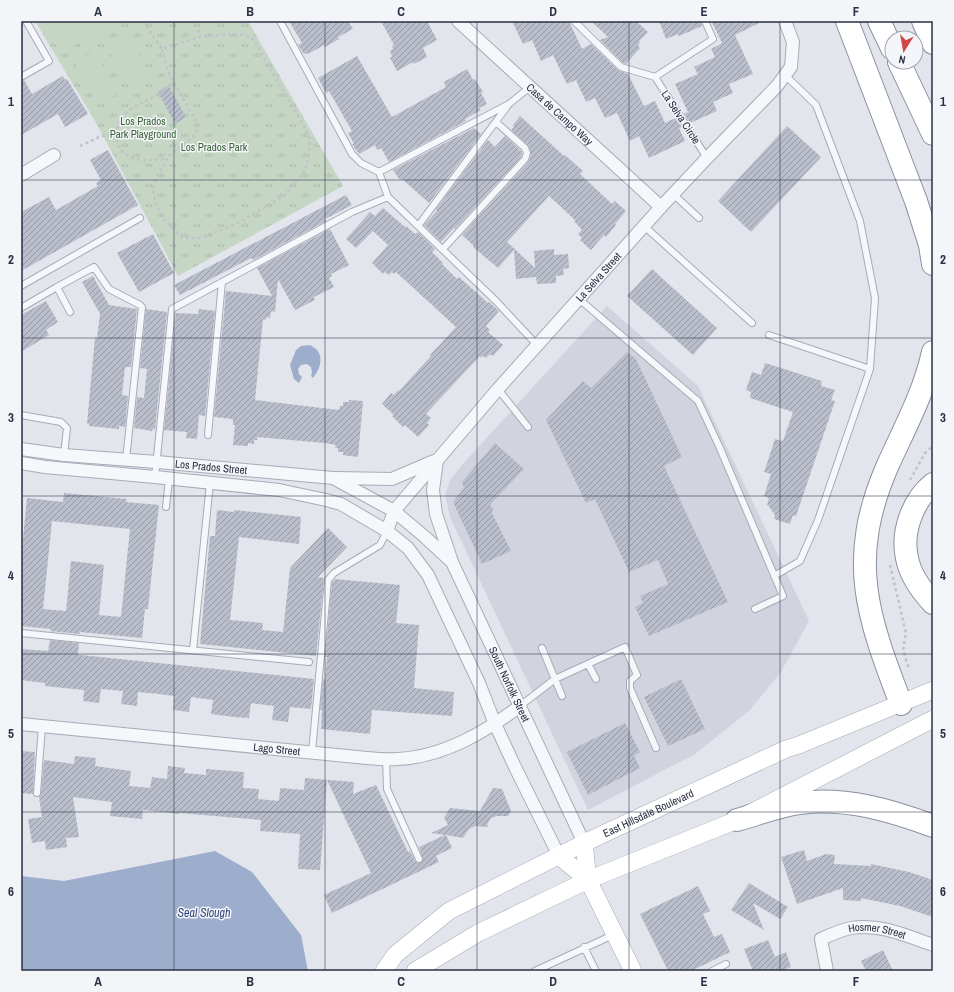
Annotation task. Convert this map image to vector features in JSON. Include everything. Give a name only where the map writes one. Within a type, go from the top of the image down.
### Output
[{"type":"highway","points":[[847,21],[916,201],[928,238],[933,264]]},
{"type":"highway","points":[[879,21],[884,31]]},
{"type":"highway","points":[[923,21],[933,43]]},
{"type":"highway","points":[[902,70],[933,134]]},
{"type":"highway","points":[[901,704],[874,629],[865,585],[864,551],[870,516],[877,492],[923,388],[933,352]]},
{"type":"highway","points":[[933,484],[926,490],[915,505],[909,521],[906,539],[906,557],[913,576],[922,591],[933,603]]},
{"type":"highway","points":[[737,820],[799,803],[844,802],[870,806],[933,826]]},
{"type":"main road","name":"East Hillsdale Boulevard","points":[[384,971],[396,955],[449,911],[584,843],[786,749],[799,746],[933,690]]},
{"type":"main road","points":[[901,704],[913,728]]},
{"type":"main road","points":[[415,971],[478,933],[588,880],[737,820],[933,719]]},
{"type":"main road","name":"South Norfolk Street","points":[[584,843],[588,880],[633,971]]},
{"type":"main road","name":"South Norfolk Street","points":[[559,856],[588,880]]},
{"type":"street","name":"Casa de Campo Way","points":[[458,21],[661,207]]},
{"type":"street","name":"La Selva Street","points":[[387,532],[394,511],[498,389],[661,207],[777,86],[791,67],[793,42],[785,21]]},
{"type":"street","points":[[21,175],[54,155]]},
{"type":"street","name":"Los Prados Street","points":[[21,449],[64,455],[333,478],[394,511]]},
{"type":"street","points":[[333,478],[392,479],[437,460]]},
{"type":"street","points":[[437,460],[433,490],[436,514],[452,562]]},
{"type":"street","name":"Los Prados Street","points":[[21,463],[45,467],[279,490],[341,504],[387,532]]},
{"type":"street","name":"South Norfolk Street","points":[[394,511],[425,536],[452,562],[584,843]]},
{"type":"street","name":"South Norfolk Street","points":[[387,532],[408,548],[428,574],[479,683],[495,724],[559,856]]},
{"type":"street","name":"Lago Street","points":[[21,724],[386,759],[418,757],[463,741],[495,724],[520,706]]},
{"type":"street","name":"Hosmer Street","points":[[827,971],[821,939],[850,928],[871,928],[894,931],[933,945]]},
{"type":"lane","points":[[21,77],[49,61],[26,21]]},
{"type":"lane","points":[[280,21],[352,154],[361,163],[379,172],[388,197],[496,301],[537,345]]},
{"type":"lane","points":[[574,21],[621,67],[655,77],[713,39],[705,21]]},
{"type":"lane","points":[[774,576],[800,561],[818,520],[870,369],[875,298],[860,221],[816,105],[784,75]]},
{"type":"lane","name":"La Selva Circle","points":[[655,77],[707,158]]},
{"type":"lane","points":[[379,172],[509,104],[530,87]]},
{"type":"lane","points":[[418,226],[509,104]]},
{"type":"lane","points":[[443,249],[525,159],[527,153],[525,148],[496,122]]},
{"type":"lane","points":[[673,194],[699,218]]},
{"type":"lane","points":[[155,477],[172,308],[352,212],[388,197]]},
{"type":"lane","points":[[916,201],[933,241]]},
{"type":"lane","points":[[21,286],[140,218]]},
{"type":"lane","points":[[644,226],[752,323]]},
{"type":"lane","points":[[21,308],[94,267],[110,289],[142,307],[126,460]]},
{"type":"lane","points":[[208,435],[222,282]]},
{"type":"lane","points":[[57,287],[70,312]]},
{"type":"lane","points":[[579,299],[698,401],[719,446],[783,596],[754,608]]},
{"type":"lane","points":[[769,334],[870,369]]},
{"type":"lane","points":[[498,389],[528,428]]},
{"type":"lane","points":[[21,415],[61,422],[67,428],[64,455]]},
{"type":"lane","points":[[166,506],[169,478]]},
{"type":"lane","points":[[193,650],[210,483]]},
{"type":"lane","points":[[312,752],[328,580],[334,573],[380,544],[387,532]]},
{"type":"lane","points":[[21,633],[309,662]]},
{"type":"lane","points":[[542,648],[562,696]]},
{"type":"lane","points":[[520,706],[556,680],[625,648],[637,675],[630,681],[630,688],[656,748]]},
{"type":"lane","points":[[588,664],[596,679]]},
{"type":"lane","points":[[37,792],[42,726]]},
{"type":"lane","points":[[386,759],[387,789],[419,859]]},
{"type":"lane","points":[[534,971],[615,934]]},
{"type":"lane","points":[[584,947],[596,971]]},
{"type":"lane","points":[[712,971],[726,964]]},
{"type":"path","points":[[143,21],[162,49],[169,74],[198,126],[194,137],[167,159],[153,188],[154,202],[165,221],[183,238],[201,238],[240,222],[284,196],[304,172],[309,156],[310,138],[254,40],[246,35],[232,34],[200,37],[162,49]]},
{"type":"path","points":[[197,21],[200,37]]},
{"type":"path","points":[[167,159],[132,159],[120,149],[115,135],[117,125],[126,112],[157,95],[156,93],[174,82]]},
{"type":"path","points":[[80,146],[101,136],[115,135]]},
{"type":"shaded area","points":[[607,306],[698,386],[809,621],[781,672],[750,710],[695,754],[588,810],[450,517],[445,495],[450,480],[462,465]]},
{"type":"green space","name":"Los Prados Park","points":[[35,21],[248,21],[343,186],[178,276],[95,121]]},
{"type":"green space","points":[[107,21],[109,26],[61,53],[43,22]]},
{"type":"green space","points":[[126,32],[151,75],[130,87],[105,43]]},
{"type":"green space","points":[[95,51],[119,93],[98,105],[74,62]]},
{"type":"water","points":[[310,345],[318,351],[320,355],[320,364],[313,378],[311,376],[311,367],[307,364],[301,365],[298,369],[299,374],[302,377],[299,383],[294,379],[290,365],[296,350],[301,346]]},
{"type":"water","name":"Seal Slough","points":[[215,851],[252,872],[301,935],[308,971],[21,971],[21,876],[64,881]]},
{"type":"building","points":[[289,21],[348,21],[353,29],[338,37],[339,39],[325,47],[324,45],[308,54],[304,54],[298,45],[302,43]]},
{"type":"building","points":[[381,21],[427,21],[437,40],[423,48],[427,57],[414,64],[413,62],[397,71],[390,58],[392,56],[390,51],[393,49],[392,46],[394,45]]},
{"type":"building","points":[[512,21],[569,21],[582,49],[591,44],[618,70],[628,74],[644,106],[655,101],[665,123],[676,118],[682,127],[679,128],[685,141],[649,158],[639,136],[630,141],[617,113],[605,118],[595,98],[586,102],[576,80],[567,84],[553,55],[541,61],[532,40],[523,44]]},
{"type":"building","points":[[591,21],[636,21],[648,32],[639,41],[640,43],[638,45],[640,48],[626,64],[623,63],[600,40],[608,37]]},
{"type":"building","points":[[659,21],[701,21],[702,26],[679,36],[678,34],[666,39]]},
{"type":"building","points":[[710,21],[763,21],[735,35],[753,74],[729,84],[733,93],[713,102],[717,111],[690,123],[684,114],[688,112],[675,84],[698,74],[694,67],[715,57],[711,49],[722,43],[712,22],[711,23]]},
{"type":"building","points":[[357,56],[392,117],[446,87],[444,82],[467,69],[473,80],[475,79],[483,92],[481,93],[487,104],[479,108],[481,110],[465,119],[466,121],[389,162],[381,148],[377,150],[375,145],[359,154],[352,144],[354,144],[348,133],[352,131],[329,91],[326,93],[318,78]]},
{"type":"building","points":[[63,76],[65,80],[67,79],[88,114],[65,127],[58,114],[21,135],[21,81],[24,80],[32,94]]},
{"type":"building","points":[[169,86],[186,117],[175,124],[158,92]]},
{"type":"building","points":[[520,116],[583,171],[580,174],[612,204],[615,201],[626,211],[606,237],[604,235],[591,250],[580,240],[582,238],[578,234],[582,230],[574,221],[575,220],[549,196],[507,242],[535,268],[534,251],[554,249],[554,255],[568,254],[569,268],[563,269],[564,275],[556,276],[556,283],[537,284],[536,277],[516,279],[514,250],[498,268],[473,247],[474,246],[462,235],[529,161],[531,154],[529,146],[511,130]]},
{"type":"building","points":[[787,126],[821,157],[751,232],[718,201]]},
{"type":"building","points":[[474,128],[481,134],[429,203],[402,179],[400,180],[393,170]]},
{"type":"building","points":[[505,136],[521,151],[521,157],[455,229],[454,228],[441,242],[424,225],[437,211],[436,209],[488,140],[495,147]]},
{"type":"building","points":[[108,150],[138,205],[21,271],[21,212],[49,197],[56,210],[98,186],[96,183],[101,180],[90,160]]},
{"type":"building","points":[[346,195],[352,205],[325,219],[326,221],[253,260],[251,258],[180,295],[174,285]]},
{"type":"building","points":[[383,208],[415,234],[418,232],[435,249],[432,252],[457,279],[459,277],[499,311],[486,326],[490,330],[488,332],[503,345],[493,356],[490,354],[486,358],[483,356],[481,358],[480,356],[436,403],[426,414],[431,418],[427,423],[429,425],[418,437],[405,425],[403,427],[392,416],[394,415],[382,404],[391,393],[394,395],[398,390],[399,391],[456,327],[396,272],[394,274],[392,272],[389,275],[385,272],[383,274],[372,263],[388,245],[373,231],[356,248],[346,239],[370,212],[375,216]]},
{"type":"building","points":[[330,229],[349,265],[331,274],[332,276],[329,278],[334,287],[314,297],[315,300],[295,310],[278,279],[275,312],[271,311],[270,318],[266,317],[266,320],[263,319],[255,400],[339,410],[340,406],[343,406],[343,402],[349,402],[349,400],[363,401],[358,457],[343,455],[343,452],[338,452],[338,448],[335,448],[336,445],[325,443],[257,437],[257,440],[254,440],[254,444],[248,443],[248,446],[233,445],[235,425],[233,425],[233,419],[214,417],[226,291],[272,296],[257,268]]},
{"type":"building","points":[[153,234],[174,273],[139,292],[117,253]]},
{"type":"building","points":[[652,269],[717,328],[693,355],[627,296]]},
{"type":"building","points":[[93,276],[109,305],[137,309],[131,367],[125,367],[122,395],[128,396],[125,427],[119,426],[119,429],[89,426],[87,423],[95,338],[97,338],[100,314],[82,282]]},
{"type":"building","points":[[46,301],[58,322],[46,330],[49,335],[21,352],[21,315]]},
{"type":"building","points":[[146,309],[167,312],[155,429],[153,428],[152,431],[134,428],[137,397],[144,398],[147,369],[140,368]]},
{"type":"building","points":[[199,309],[215,311],[205,416],[199,415],[197,439],[186,438],[187,432],[164,430],[176,313],[198,314]]},
{"type":"building","points":[[627,352],[636,359],[682,457],[664,466],[728,602],[649,636],[635,607],[643,603],[640,596],[668,584],[658,560],[629,572],[595,499],[586,503],[546,420],[583,381],[591,388]]},
{"type":"building","points":[[765,363],[822,381],[821,386],[835,390],[831,400],[835,401],[796,516],[793,515],[790,524],[774,519],[775,515],[767,504],[769,498],[764,496],[771,474],[764,472],[775,439],[783,441],[793,412],[750,398],[751,392],[746,390],[752,372],[761,375]]},
{"type":"building","points":[[495,443],[524,469],[490,505],[493,509],[492,513],[511,551],[482,564],[453,502],[464,488],[462,482]]},
{"type":"building","points":[[64,493],[127,499],[126,502],[159,505],[148,609],[145,609],[142,638],[80,632],[80,634],[21,626],[21,558],[27,498],[63,502]],"holes":[[[52,521],[130,529],[121,617],[99,615],[104,565],[71,561],[66,611],[43,609]]]},
{"type":"building","points":[[217,510],[234,512],[234,510],[301,517],[299,544],[239,537],[230,620],[263,623],[262,630],[283,632],[290,568],[328,528],[347,547],[318,577],[324,578],[316,656],[200,644],[210,536],[215,536]]},
{"type":"building","points":[[335,579],[400,585],[396,623],[419,625],[414,688],[454,692],[452,716],[372,710],[370,734],[321,729],[322,710],[320,710],[323,679],[325,680],[327,657],[325,657],[332,582]]},
{"type":"building","points":[[50,640],[79,643],[78,655],[314,679],[311,709],[290,707],[288,722],[272,720],[274,706],[251,703],[249,718],[211,714],[213,700],[191,697],[189,712],[173,710],[174,696],[159,694],[138,692],[137,706],[121,704],[123,691],[101,689],[99,703],[83,701],[84,690],[45,686],[45,683],[21,680],[21,649],[48,651]]},
{"type":"building","points":[[681,679],[705,729],[668,746],[644,697]]},
{"type":"building","points":[[625,723],[640,752],[634,756],[640,768],[588,795],[567,752]]},
{"type":"building","points":[[21,751],[35,752],[33,794],[21,793]]},
{"type":"building","points":[[75,756],[96,758],[95,766],[131,771],[129,786],[150,788],[152,777],[167,779],[168,766],[185,768],[184,773],[206,775],[206,769],[244,772],[243,788],[259,789],[258,799],[279,801],[280,788],[304,790],[305,778],[354,782],[353,794],[376,785],[408,852],[410,851],[415,861],[418,863],[422,862],[423,859],[419,847],[445,835],[431,833],[448,825],[444,818],[450,808],[480,811],[493,788],[502,789],[511,811],[508,816],[497,816],[491,818],[487,825],[488,827],[475,826],[469,829],[463,838],[446,835],[452,848],[436,856],[439,862],[332,913],[324,895],[371,873],[327,780],[320,870],[298,869],[300,834],[260,831],[261,820],[143,810],[142,819],[110,816],[112,802],[73,797],[79,837],[66,838],[67,847],[46,850],[45,841],[32,843],[28,819],[42,817],[39,797],[41,793],[44,760],[74,764]]},
{"type":"building","points":[[804,850],[807,861],[826,854],[835,855],[834,864],[871,866],[871,864],[909,872],[933,880],[933,917],[900,906],[861,898],[861,901],[843,900],[843,888],[797,904],[781,857]]},
{"type":"building","points":[[749,883],[788,907],[780,919],[753,903],[764,930],[731,910]]},
{"type":"building","points":[[698,886],[710,911],[703,914],[714,937],[722,934],[730,952],[691,971],[668,971],[640,914]]},
{"type":"building","points":[[768,940],[775,957],[786,952],[791,967],[781,971],[753,971],[744,949]]},
{"type":"building","points":[[883,950],[893,971],[866,971],[861,961]]},
{"type":"park label","name":"Los Prados Park Playground","points":[[143,127]]}]
